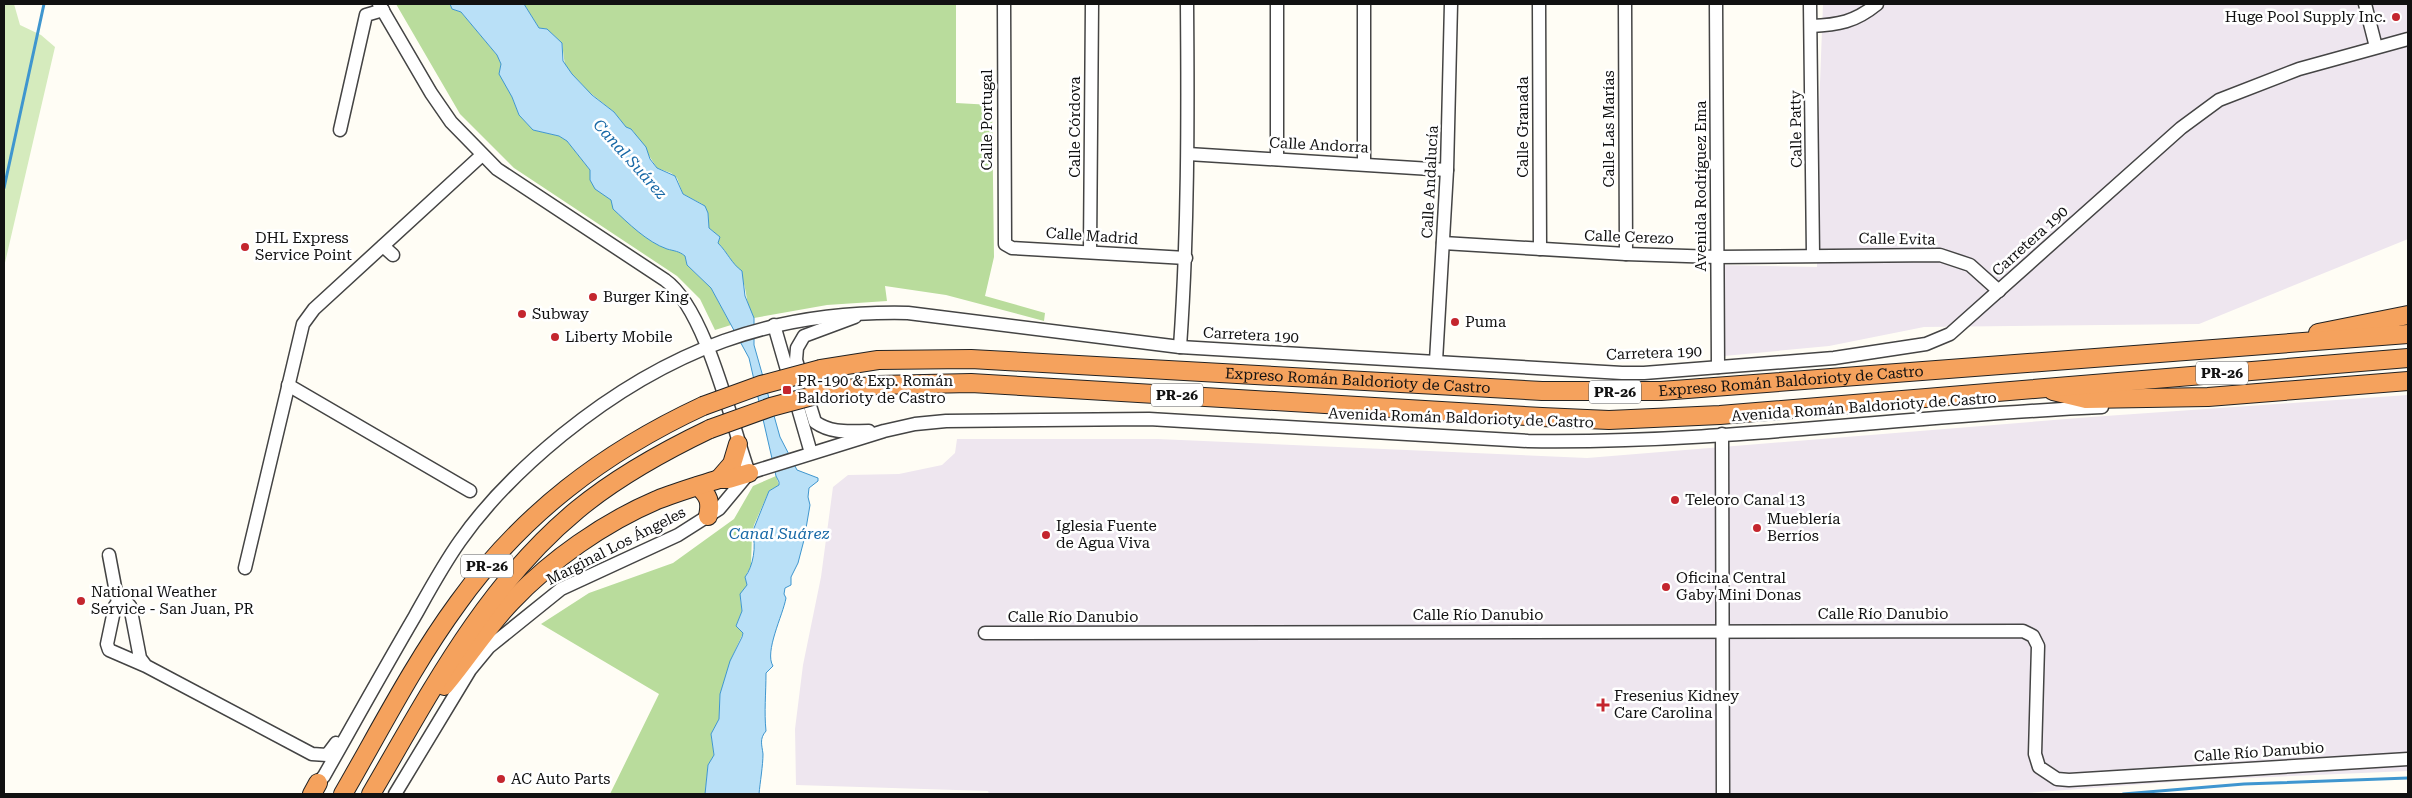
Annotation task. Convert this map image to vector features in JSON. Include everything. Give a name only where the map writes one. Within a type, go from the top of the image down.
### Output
[{"type":"highway","points":[[2266,345],[2339,328],[2408,315]]},
{"type":"highway","name":"Expreso Román Baldorioty de Castro","points":[[343,794],[427,650],[458,603],[503,548],[558,496],[600,462],[640,438],[703,406],[761,385],[821,369],[878,360],[971,359],[1542,391],[1635,392],[1720,388],[2408,334]]},
{"type":"highway","name":"Expreso Román Baldorioty de Castro","points":[[371,794],[476,619],[520,564],[577,510],[607,487],[646,462],[710,429],[771,407],[827,392],[887,385],[971,383],[1609,420],[1720,415],[2036,387],[2408,358]]},
{"type":"highway","points":[[2036,387],[2086,399],[2208,398],[2408,381]]},
{"type":"highway","points":[[719,479],[732,464],[738,444]]},
{"type":"highway","points":[[413,722],[464,663],[487,630],[533,580],[610,524],[659,499],[719,479],[729,479],[756,470]]},
{"type":"highway","points":[[698,486],[707,494],[710,501],[708,516]]},
{"type":"street","name":"Calle Portugal","points":[[1003,236],[1004,4]]},
{"type":"street","name":"Calle Córdova","points":[[1090,251],[1092,4]]},
{"type":"street","points":[[1180,347],[1186,258],[1188,154],[1187,4]]},
{"type":"street","points":[[1277,4],[1277,159]]},
{"type":"street","points":[[1364,4],[1364,164]]},
{"type":"street","name":"Calle Andalucía","points":[[1436,361],[1447,170],[1451,4]]},
{"type":"street","name":"Calle Granada","points":[[1539,4],[1540,249]]},
{"type":"street","name":"Calle Las Marías","points":[[1625,4],[1626,254]]},
{"type":"street","name":"Avenida Rodríguez Ema","points":[[1716,4],[1718,367]]},
{"type":"street","name":"Calle Patty","points":[[1810,4],[1813,255]]},
{"type":"street","points":[[1811,26],[1838,25],[1867,12],[1877,4]]},
{"type":"street","points":[[2365,4],[2376,47]]},
{"type":"street","points":[[340,130],[366,15],[381,7],[431,93],[451,122],[497,169],[675,287],[691,310],[707,346],[738,444],[756,470]]},
{"type":"street","name":"Carretera 190","points":[[374,686],[460,541],[514,478],[582,419],[618,393],[645,376],[707,346],[770,326],[833,315],[870,312],[918,314],[1180,347],[1622,373],[1834,358],[1926,344],[1950,334],[2181,128],[2219,100],[2299,68],[2408,39]]},
{"type":"street","points":[[245,568],[303,324],[314,309],[482,154]]},
{"type":"street","name":"Calle Andorra","points":[[1188,154],[1447,170]]},
{"type":"street","name":"Calle Madrid","points":[[1003,236],[1005,244],[1012,248],[1186,258]]},
{"type":"street","name":"Calle Cerezo","points":[[1443,243],[1626,254],[1717,257],[1813,255]]},
{"type":"street","points":[[383,246],[393,255]]},
{"type":"street","name":"Calle Evita","points":[[1813,255],[1940,255],[1970,265],[1999,291]]},
{"type":"street","points":[[870,312],[804,336],[797,348],[796,360],[816,422],[828,430],[836,431],[884,430]]},
{"type":"street","points":[[770,326],[815,452]]},
{"type":"street","points":[[288,385],[470,491]]},
{"type":"street","name":"Avenida Román Baldorioty de Castro","points":[[756,470],[884,430],[915,424],[946,422],[1149,419],[1528,441],[1582,442],[1722,434],[2071,408],[2186,404],[2208,398]]},
{"type":"street","points":[[1722,434],[1723,790]]},
{"type":"street","name":"Marginal Los Ángeles","points":[[395,794],[470,670],[489,647],[524,616],[560,590],[678,536],[720,509],[756,470]]},
{"type":"street","points":[[109,555],[118,603],[115,606],[107,644],[109,650],[146,666],[312,754],[321,756],[330,753],[364,695],[374,686]]},
{"type":"street","points":[[118,603],[128,603],[130,606],[140,658],[146,666]]},
{"type":"street","name":"Calle Río Danubio","points":[[984,633],[1723,630],[2023,631],[2033,636],[2038,646],[2034,754],[2039,767],[2057,779],[2069,780],[2408,759]]},
{"type":"street","points":[[315,789],[374,686]]},
{"type":"street","points":[[312,754],[320,766],[320,778],[315,789]]},
{"type":"shaded area","points":[[1823,4],[2408,4],[2408,239],[2199,324],[1924,327],[1829,346],[1724,356],[1721,265],[1817,267],[1819,109]]},
{"type":"shaded area","points":[[2408,395],[2408,771],[2199,780],[2027,793],[989,794],[988,791],[796,785],[795,729],[803,665],[821,577],[833,487],[848,475],[899,474],[942,465],[955,453],[957,439],[1158,439],[1587,458],[2091,417]]},
{"type":"green space","points":[[4,4],[14,4],[20,25],[41,35],[55,47],[4,267]]},
{"type":"green space","points":[[396,4],[450,4],[452,9],[461,12],[497,55],[501,64],[500,74],[519,115],[533,130],[559,136],[567,141],[590,170],[590,180],[667,249],[677,250],[685,256],[687,265],[711,288],[731,325],[715,330],[700,299],[677,276],[514,168],[460,114]]},
{"type":"green space","points":[[524,4],[956,4],[956,103],[992,105],[994,257],[985,296],[1045,313],[1044,321],[946,295],[885,286],[887,301],[827,305],[754,318],[742,279],[718,243],[720,237],[709,228],[708,213],[702,204],[683,194],[677,178],[671,173],[657,168],[633,131],[626,127],[614,112],[588,91],[565,66],[562,43],[547,29],[539,28]]},
{"type":"green space","points":[[776,476],[779,485],[769,491],[752,533],[751,566],[745,577],[747,585],[740,598],[742,611],[736,626],[743,633],[732,657],[720,694],[719,719],[711,734],[714,755],[708,765],[705,794],[610,794],[659,694],[541,624],[589,593],[673,563],[734,519],[753,486]]},
{"type":"water","name":"Canal Suárez","points":[[450,4],[524,4],[539,28],[547,29],[562,43],[563,61],[572,74],[592,95],[614,112],[626,127],[631,129],[646,147],[650,159],[657,168],[675,176],[683,194],[705,206],[708,213],[709,228],[720,237],[718,243],[742,271],[745,296],[754,318],[754,345],[780,437],[797,470],[818,478],[818,481],[809,488],[808,497],[810,505],[804,540],[798,563],[791,577],[791,585],[785,588],[784,594],[786,598],[772,643],[771,660],[773,666],[766,673],[766,731],[762,739],[763,758],[759,794],[705,794],[708,765],[714,755],[711,734],[719,719],[720,694],[730,661],[743,633],[736,626],[742,611],[740,594],[747,585],[745,577],[753,556],[754,544],[752,533],[769,491],[779,485],[749,358],[711,288],[687,265],[685,256],[652,242],[631,226],[613,209],[611,200],[595,189],[590,180],[590,170],[567,141],[559,136],[533,130],[519,115],[512,97],[499,74],[501,64],[497,55],[461,12],[452,9]]},
{"type":"waterway","points":[[4,188],[44,4]]},
{"type":"waterway","points":[[2123,794],[2244,784],[2408,778]]},
{"type":"place","name":"Huge Pool Supply Inc.","points":[[2396,17]]},
{"type":"place","name":"DHL Express Service Point","points":[[245,247]]},
{"type":"place","name":"Burger King","points":[[593,297]]},
{"type":"place","name":"Subway","points":[[522,314]]},
{"type":"place","name":"Puma","points":[[1455,322]]},
{"type":"place","name":"Liberty Mobile","points":[[555,337]]},
{"type":"place","name":"PR-190 & Exp. Román Baldorioty de Castro","points":[[787,390]]},
{"type":"place","name":"Teleoro Canal 13","points":[[1675,500]]},
{"type":"place","name":"Mueblería Berríos","points":[[1757,528]]},
{"type":"place","name":"Iglesia Fuente de Agua Viva","points":[[1046,535]]},
{"type":"place","name":"Oficina Central Gaby Mini Donas","points":[[1666,587]]},
{"type":"place","name":"National Weather Service - San Juan, PR","points":[[81,601]]},
{"type":"place","name":"Fresenius Kidney Care Carolina","points":[[1603,705]]},
{"type":"place","name":"AC Auto Parts","points":[[501,779]]}]
